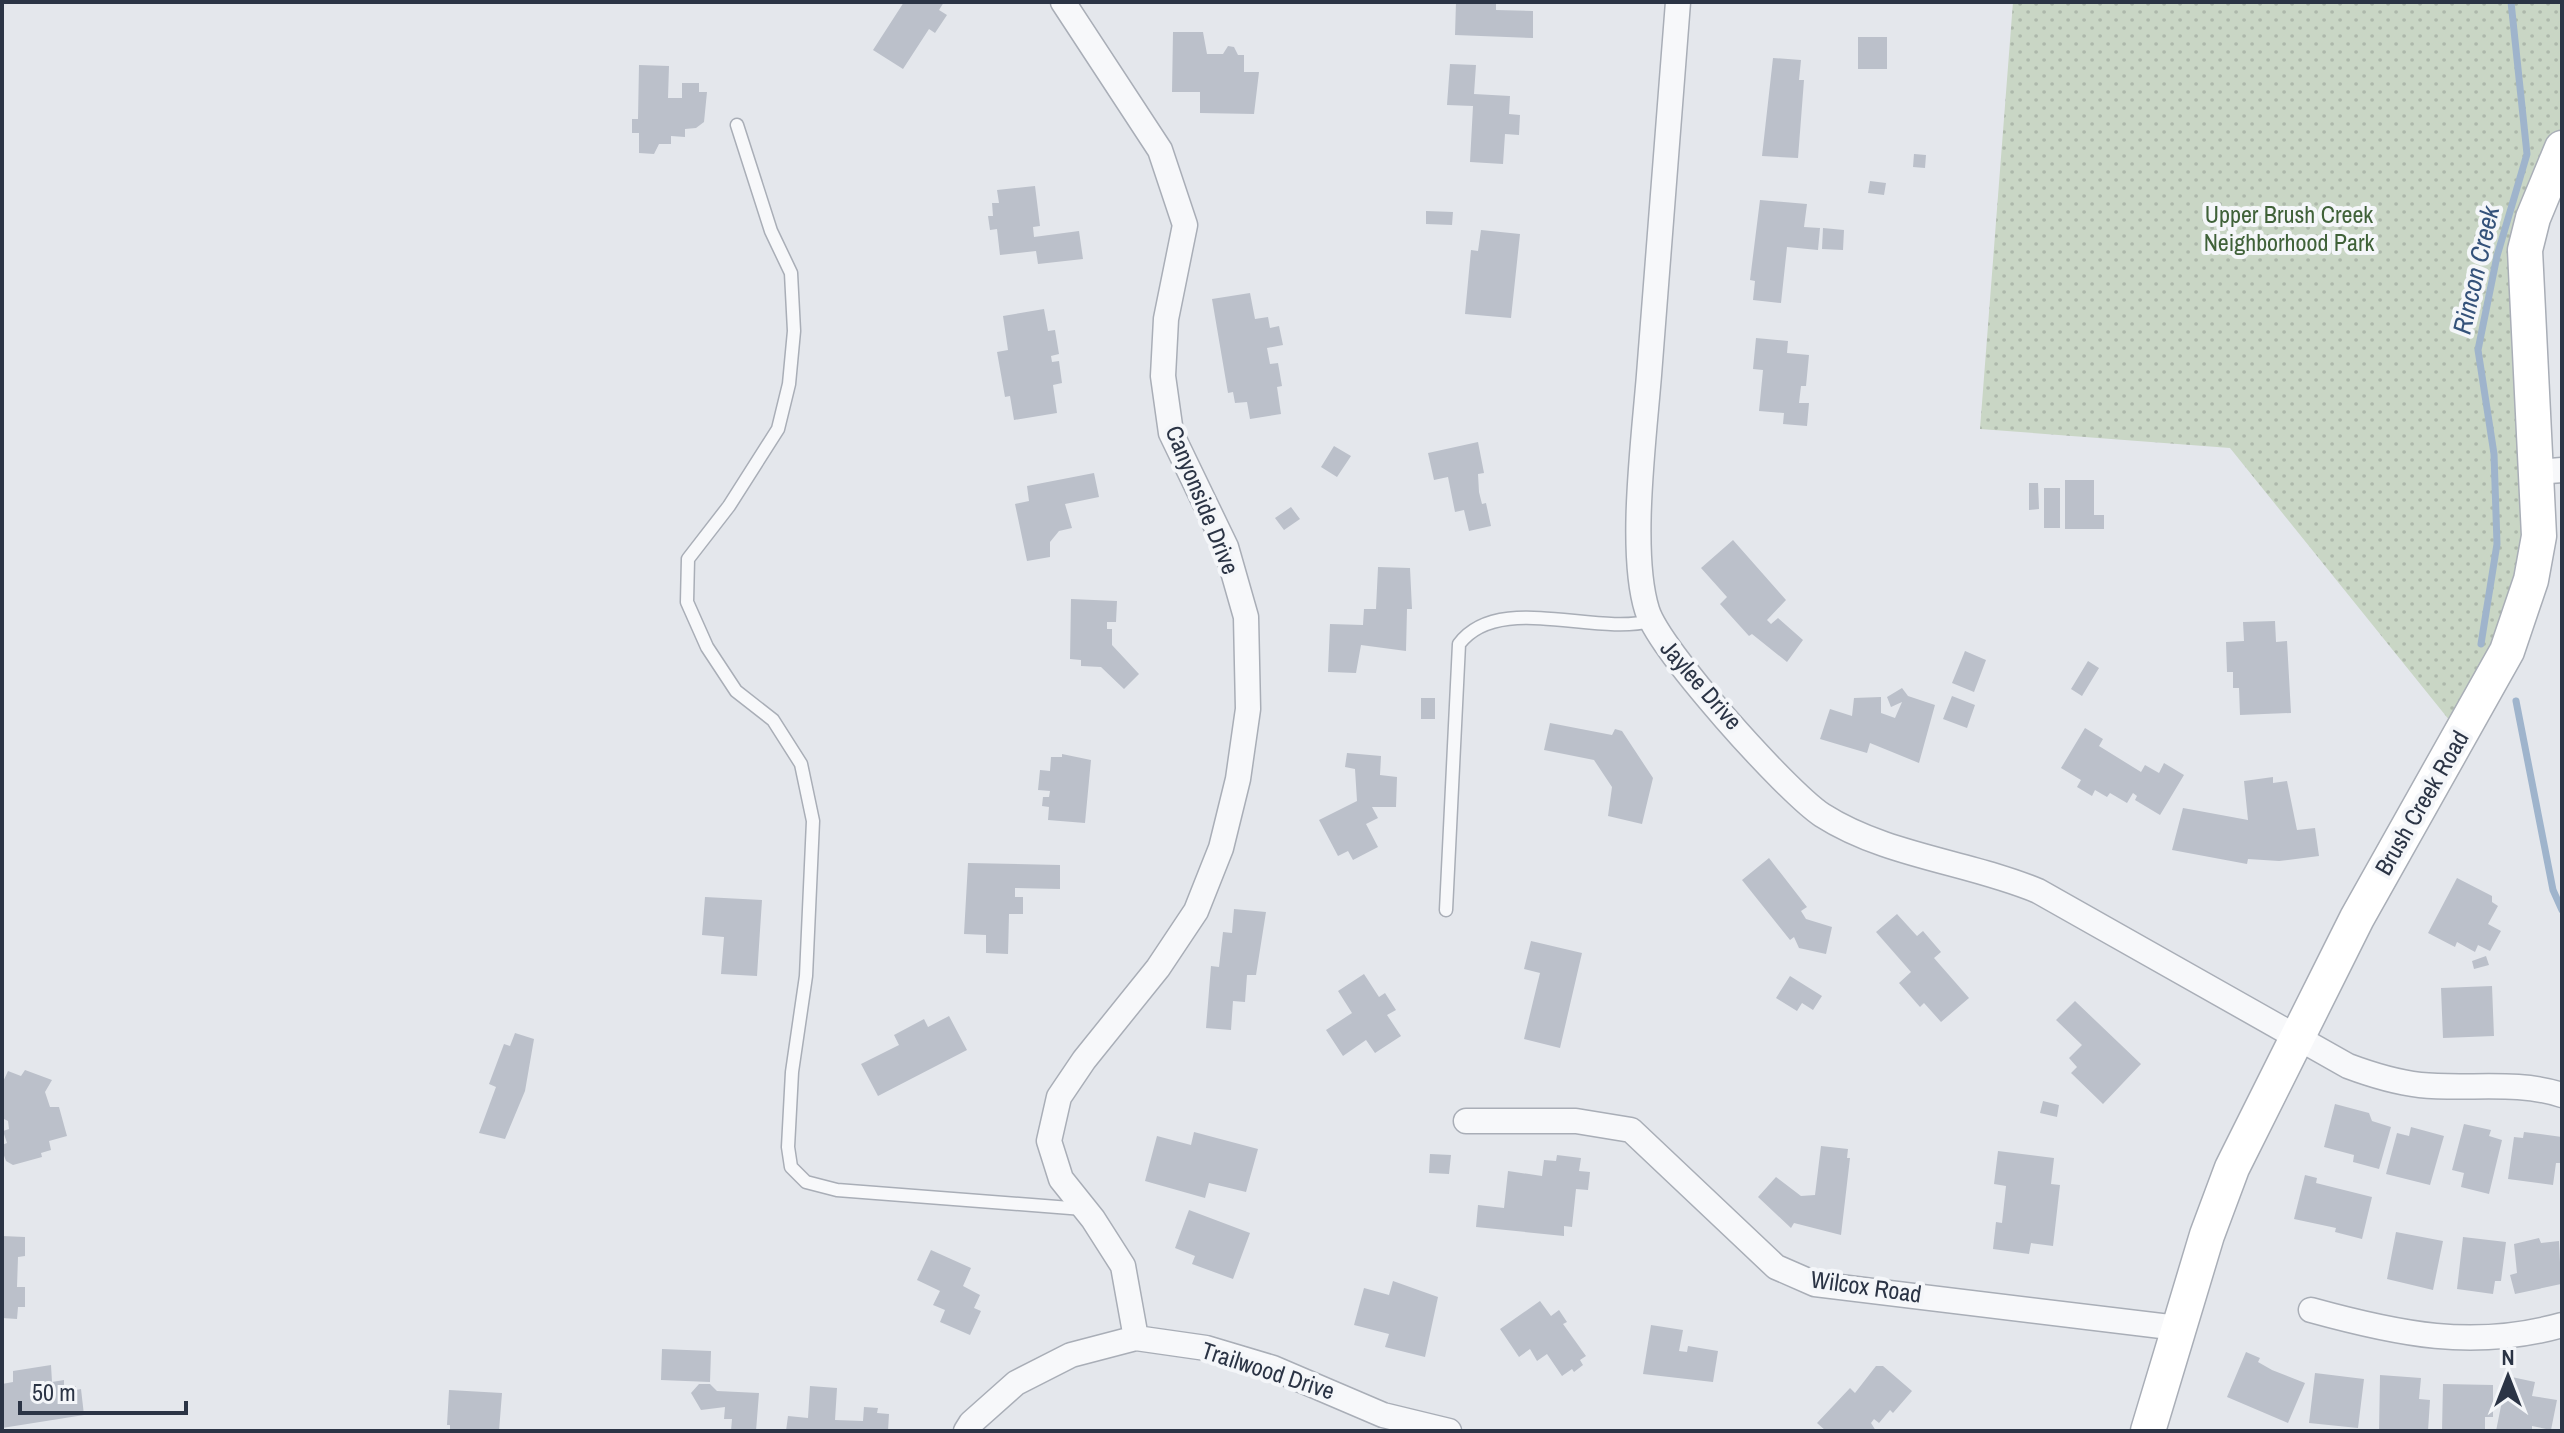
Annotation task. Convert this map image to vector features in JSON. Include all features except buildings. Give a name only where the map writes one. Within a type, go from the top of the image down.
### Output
[{"type":"street","name":"Canyonside Drive","points":[[1063,2],[1160,150],[1185,225],[1166,319],[1165,390],[1171,433],[1226,547],[1246,617],[1248,709],[1238,779],[1221,848],[1196,911],[1158,968],[1084,1060],[1059,1097],[1049,1141],[1061,1179],[1123,1266],[1136,1338]]},
{"type":"street","name":"Jaylee Drive","points":[[1678,2],[1643,441],[1641,567],[1644,599],[1651,621],[1672,655],[1801,799],[1823,815],[1868,837],[1997,875],[2038,891],[2348,1066],[2398,1082],[2522,1087],[2562,1095]]},
{"type":"street","name":"Brush Creek Road","points":[[2148,1431],[2227,1180],[2296,1037],[2519,623],[2531,580],[2550,471],[2524,293],[2525,250],[2533,218],[2562,148]]},
{"type":"street","name":"Wilcox Road","points":[[1466,1121],[1576,1121],[1631,1130],[1776,1267],[1815,1284],[2178,1328]]},
{"type":"street","points":[[2311,1310],[2393,1332],[2423,1336],[2496,1338],[2562,1325]]},
{"type":"street","name":"Trailwood Drive","points":[[966,1431],[1016,1383],[1071,1355],[1136,1338],[1206,1348],[1273,1368],[1383,1415],[1449,1431]]},
{"type":"lane","points":[[737,125],[771,231],[791,273],[794,331],[789,384],[778,429],[729,506],[688,559],[687,602],[707,647],[736,691],[773,720],[801,764],[813,821],[806,976],[792,1072],[788,1132],[791,1167],[806,1182],[837,1190],[1086,1210]]},
{"type":"lane","points":[[1446,910],[1459,644],[1475,627],[1493,619],[1514,617],[1608,627],[1651,621]]},
{"type":"green space","name":"Upper Brush Creek Neighborhood Park","points":[[2013,2],[2562,2],[2562,130],[2532,200],[2525,575],[2454,726],[2230,448],[1980,429]]},
{"type":"waterway","name":"Rincon Creek","points":[[2481,644],[2497,544],[2494,454],[2478,350],[2497,256],[2527,154],[2511,2]]},
{"type":"waterway","name":"Rincon Creek","points":[[2516,701],[2553,890],[2562,910]]}]
